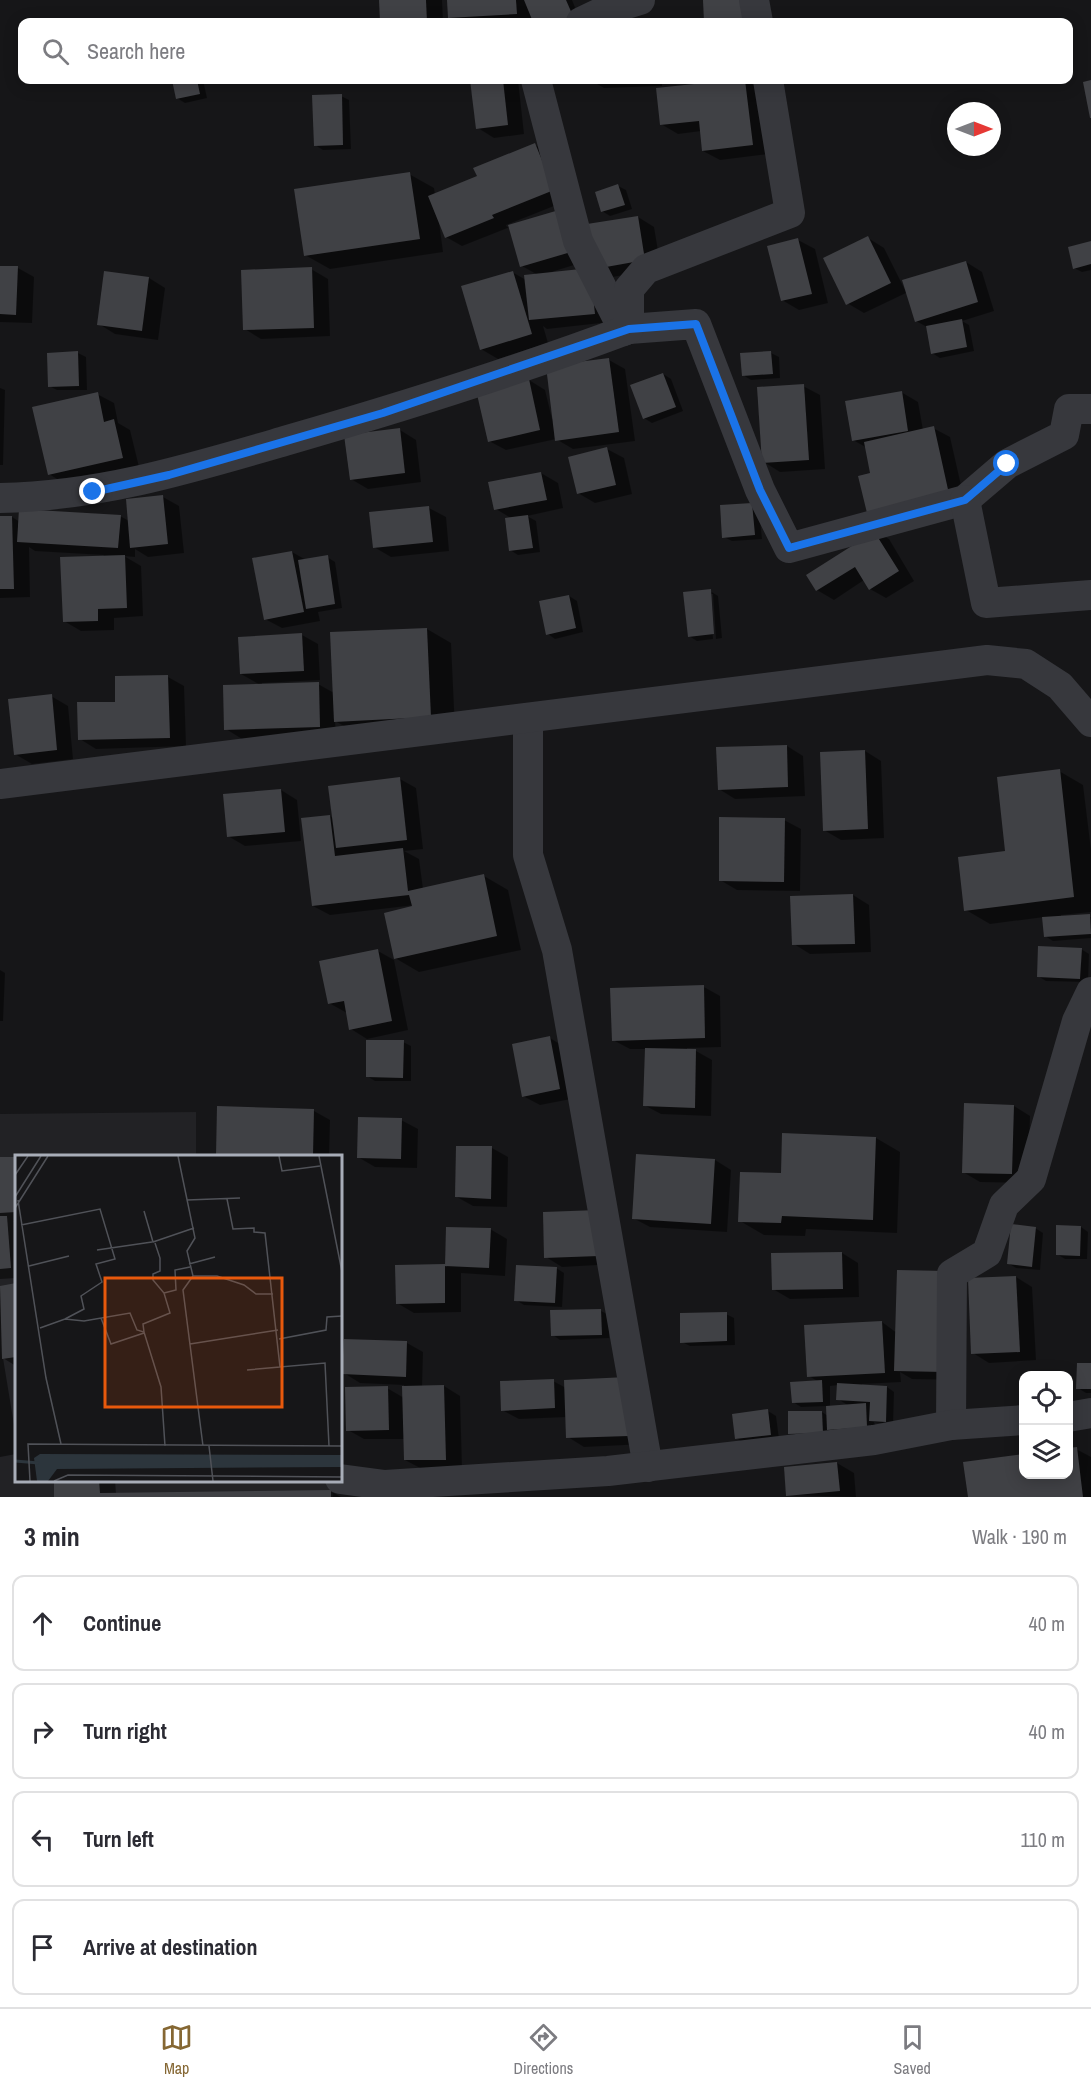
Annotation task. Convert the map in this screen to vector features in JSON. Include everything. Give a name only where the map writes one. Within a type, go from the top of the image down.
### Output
[{"type":"street","points":[[589,18],[604,10],[640,0]]},
{"type":"street","points":[[754,0],[757,18]]},
{"type":"street","points":[[537,84],[578,241],[626,330]]},
{"type":"street","points":[[626,330],[629,289],[646,269],[790,213],[769,84]]},
{"type":"street","points":[[0,498],[93,492],[169,475],[383,413],[626,330],[696,324],[760,490],[789,548],[965,500],[1007,464],[1064,435],[1069,409],[1091,409]]},
{"type":"street","points":[[965,500],[986,603],[1091,595]]},
{"type":"street","points":[[0,784],[987,660],[1026,664],[1060,686],[1091,723]]},
{"type":"street","points":[[528,718],[528,855],[557,950],[648,1467]]},
{"type":"street","points":[[951,1425],[952,1274],[987,1253],[1005,1205],[1031,1179],[1073,1032],[1091,992]]},
{"type":"street","points":[[1073,1416],[1091,1413]]},
{"type":"street","points":[[342,1479],[385,1485],[577,1485],[648,1467],[874,1440],[951,1425],[1019,1420]]},
{"type":"street","points":[[334,1482],[335,1497]]},
{"type":"shaded area","points":[[196,1112],[196,1155],[15,1155],[15,1482],[332,1482],[333,1497],[0,1497],[0,1114]]},
{"type":"building","points":[[379,0],[426,0],[427,18],[380,18]]},
{"type":"building","points":[[447,0],[516,0],[517,14],[448,18]]},
{"type":"building","points":[[524,0],[566,0],[573,16],[568,18],[531,18]]},
{"type":"building","points":[[703,0],[748,0],[749,18],[704,18]]},
{"type":"building","points":[[1091,80],[1091,118],[1090,118],[1083,82]]},
{"type":"building","points":[[173,84],[198,84],[200,94],[176,99]]},
{"type":"building","points":[[470,84],[503,84],[508,125],[476,129]]},
{"type":"building","points":[[694,84],[745,84],[753,145],[702,151],[699,121],[660,125],[656,88]]},
{"type":"building","points":[[342,94],[343,145],[314,146],[312,95]]},
{"type":"building","points":[[535,143],[554,190],[492,215],[494,218],[445,238],[428,196],[477,176],[473,168]]},
{"type":"building","points":[[410,172],[420,239],[304,256],[294,189]]},
{"type":"building","points":[[618,184],[625,205],[601,212],[595,192]]},
{"type":"building","points":[[559,210],[571,252],[520,267],[508,225]]},
{"type":"building","points":[[638,216],[645,260],[595,269],[587,224]]},
{"type":"building","points":[[868,236],[891,283],[846,305],[823,258]]},
{"type":"building","points":[[798,238],[812,294],[781,301],[767,246]]},
{"type":"building","points":[[1091,241],[1091,264],[1073,269],[1068,247]]},
{"type":"building","points":[[966,261],[978,302],[915,322],[902,280]]},
{"type":"building","points":[[0,266],[18,266],[16,315],[0,314]]},
{"type":"building","points":[[312,267],[314,328],[243,330],[241,270]]},
{"type":"building","points":[[590,268],[595,314],[529,320],[524,275]]},
{"type":"building","points":[[104,271],[149,277],[142,331],[97,325]]},
{"type":"building","points":[[513,271],[532,334],[480,350],[461,286]]},
{"type":"building","points":[[962,319],[967,347],[931,354],[926,326]]},
{"type":"building","points":[[78,351],[79,386],[48,387],[47,353]]},
{"type":"building","points":[[771,351],[773,374],[742,376],[740,353]]},
{"type":"building","points":[[609,358],[619,432],[555,441],[546,366]]},
{"type":"building","points":[[663,373],[676,407],[643,419],[630,385]]},
{"type":"building","points":[[529,379],[540,430],[488,442],[476,390]]},
{"type":"building","points":[[804,384],[809,460],[762,463],[757,387]]},
{"type":"building","points":[[902,391],[908,431],[852,441],[845,401]]},
{"type":"building","points":[[98,392],[104,422],[114,419],[123,458],[48,475],[32,407]]},
{"type":"building","points":[[934,426],[949,494],[867,513],[858,476],[870,473],[864,442]]},
{"type":"building","points":[[400,428],[405,473],[350,480],[344,435]]},
{"type":"building","points":[[607,447],[616,485],[577,494],[568,457]]},
{"type":"building","points":[[541,472],[547,500],[494,510],[488,482]]},
{"type":"building","points":[[163,495],[168,544],[130,548],[126,499]]},
{"type":"building","points":[[752,503],[755,535],[722,538],[720,505]]},
{"type":"building","points":[[429,506],[433,542],[373,548],[369,512]]},
{"type":"building","points":[[19,509],[121,515],[118,548],[17,542]]},
{"type":"building","points":[[528,515],[533,548],[509,551],[505,518]]},
{"type":"building","points":[[0,516],[12,516],[14,589],[0,589]]},
{"type":"building","points":[[872,528],[899,571],[869,590],[855,567],[816,591],[806,575],[858,542]]},
{"type":"building","points":[[292,551],[304,612],[264,620],[252,558]]},
{"type":"building","points":[[125,555],[127,608],[98,609],[98,621],[63,622],[60,557]]},
{"type":"building","points":[[328,555],[335,604],[306,609],[298,560]]},
{"type":"building","points":[[711,589],[714,634],[688,637],[683,592]]},
{"type":"building","points":[[569,595],[576,628],[546,635],[539,601]]},
{"type":"building","points":[[427,628],[431,717],[334,722],[330,632]]},
{"type":"building","points":[[302,633],[304,671],[240,674],[238,637]]},
{"type":"building","points":[[168,675],[170,738],[78,740],[77,702],[115,702],[115,676]]},
{"type":"building","points":[[319,682],[320,727],[224,730],[223,685]]},
{"type":"building","points":[[52,694],[57,750],[14,755],[8,699]]},
{"type":"building","points":[[787,745],[788,787],[718,790],[716,747]]},
{"type":"building","points":[[865,750],[868,829],[823,831],[820,752]]},
{"type":"building","points":[[1060,769],[1074,897],[964,911],[958,857],[1005,851],[997,777]]},
{"type":"building","points":[[400,777],[407,840],[336,848],[328,786]]},
{"type":"building","points":[[281,789],[285,832],[227,837],[223,794]]},
{"type":"building","points":[[330,815],[335,856],[403,848],[408,891],[484,874],[497,936],[394,959],[384,913],[412,906],[409,895],[312,906],[301,818]]},
{"type":"building","points":[[719,817],[785,818],[784,882],[719,881]]},
{"type":"building","points":[[853,894],[855,944],[792,945],[790,896]]},
{"type":"building","points":[[1090,914],[1091,934],[1044,937],[1042,917]]},
{"type":"building","points":[[1038,946],[1082,948],[1080,979],[1037,977]]},
{"type":"building","points":[[378,949],[392,1021],[349,1030],[344,1001],[328,1004],[319,961]]},
{"type":"building","points":[[704,985],[705,1038],[612,1041],[610,988]]},
{"type":"building","points":[[550,1036],[560,1089],[522,1097],[512,1044]]},
{"type":"building","points":[[366,1040],[404,1040],[403,1078],[366,1077]]},
{"type":"building","points":[[645,1048],[696,1049],[695,1108],[643,1106]]},
{"type":"building","points":[[964,1103],[1014,1105],[1012,1174],[962,1173]]},
{"type":"building","points":[[217,1106],[314,1109],[313,1155],[216,1155]]},
{"type":"building","points":[[358,1117],[402,1118],[401,1159],[357,1158]]},
{"type":"building","points":[[782,1133],[876,1137],[873,1220],[782,1216],[781,1223],[738,1222],[740,1172],[781,1173]]},
{"type":"building","points":[[456,1146],[492,1146],[491,1199],[455,1197]]},
{"type":"building","points":[[636,1154],[715,1159],[711,1224],[632,1219]]},
{"type":"building","points":[[0,1157],[15,1157],[15,1212],[0,1213]]},
{"type":"building","points":[[598,1210],[599,1256],[544,1258],[543,1212]]},
{"type":"building","points":[[0,1216],[7,1216],[11,1268],[0,1269]]},
{"type":"building","points":[[1011,1224],[1036,1227],[1032,1267],[1007,1264]]},
{"type":"building","points":[[1056,1225],[1081,1226],[1080,1256],[1056,1255]]},
{"type":"building","points":[[446,1227],[491,1228],[489,1268],[445,1266]]},
{"type":"building","points":[[842,1252],[843,1289],[772,1290],[771,1253]]},
{"type":"building","points":[[445,1264],[445,1303],[396,1304],[395,1265]]},
{"type":"building","points":[[516,1265],[557,1267],[555,1303],[514,1301]]},
{"type":"building","points":[[897,1270],[946,1271],[944,1372],[894,1371]]},
{"type":"building","points":[[1016,1276],[1020,1352],[971,1354],[968,1278]]},
{"type":"building","points":[[15,1283],[15,1357],[2,1359],[0,1286]]},
{"type":"building","points":[[601,1309],[602,1335],[551,1336],[550,1310]]},
{"type":"building","points":[[727,1312],[727,1341],[680,1343],[680,1313]]},
{"type":"building","points":[[882,1321],[885,1373],[807,1377],[804,1325]]},
{"type":"building","points":[[344,1339],[407,1341],[406,1377],[342,1374]]},
{"type":"building","points":[[1077,1363],[1091,1363],[1091,1389],[1076,1389]]},
{"type":"building","points":[[627,1377],[629,1436],[566,1438],[564,1380]]},
{"type":"building","points":[[554,1379],[555,1408],[501,1411],[500,1381]]},
{"type":"building","points":[[822,1380],[823,1402],[792,1403],[790,1382]]},
{"type":"building","points":[[837,1383],[887,1386],[886,1422],[869,1421],[870,1402],[836,1400]]},
{"type":"building","points":[[444,1385],[446,1460],[404,1460],[402,1386]]},
{"type":"building","points":[[388,1386],[389,1430],[346,1431],[345,1387]]},
{"type":"building","points":[[866,1403],[867,1427],[827,1430],[826,1406]]},
{"type":"building","points":[[768,1409],[771,1435],[735,1439],[732,1414]]},
{"type":"building","points":[[788,1411],[822,1411],[823,1433],[788,1434]]},
{"type":"building","points":[[1073,1447],[1077,1447],[1083,1497],[968,1497],[963,1462],[1019,1455],[1019,1479],[1073,1479]]},
{"type":"building","points":[[837,1462],[840,1491],[786,1496],[784,1467]]},
{"type":"building","points":[[54,1482],[99,1482],[100,1493],[331,1490],[331,1497],[54,1497]]},
{"type":"route","points":[[93,492],[169,475],[383,413],[629,329],[696,324],[760,490],[789,548],[965,500],[1007,464]]}]
